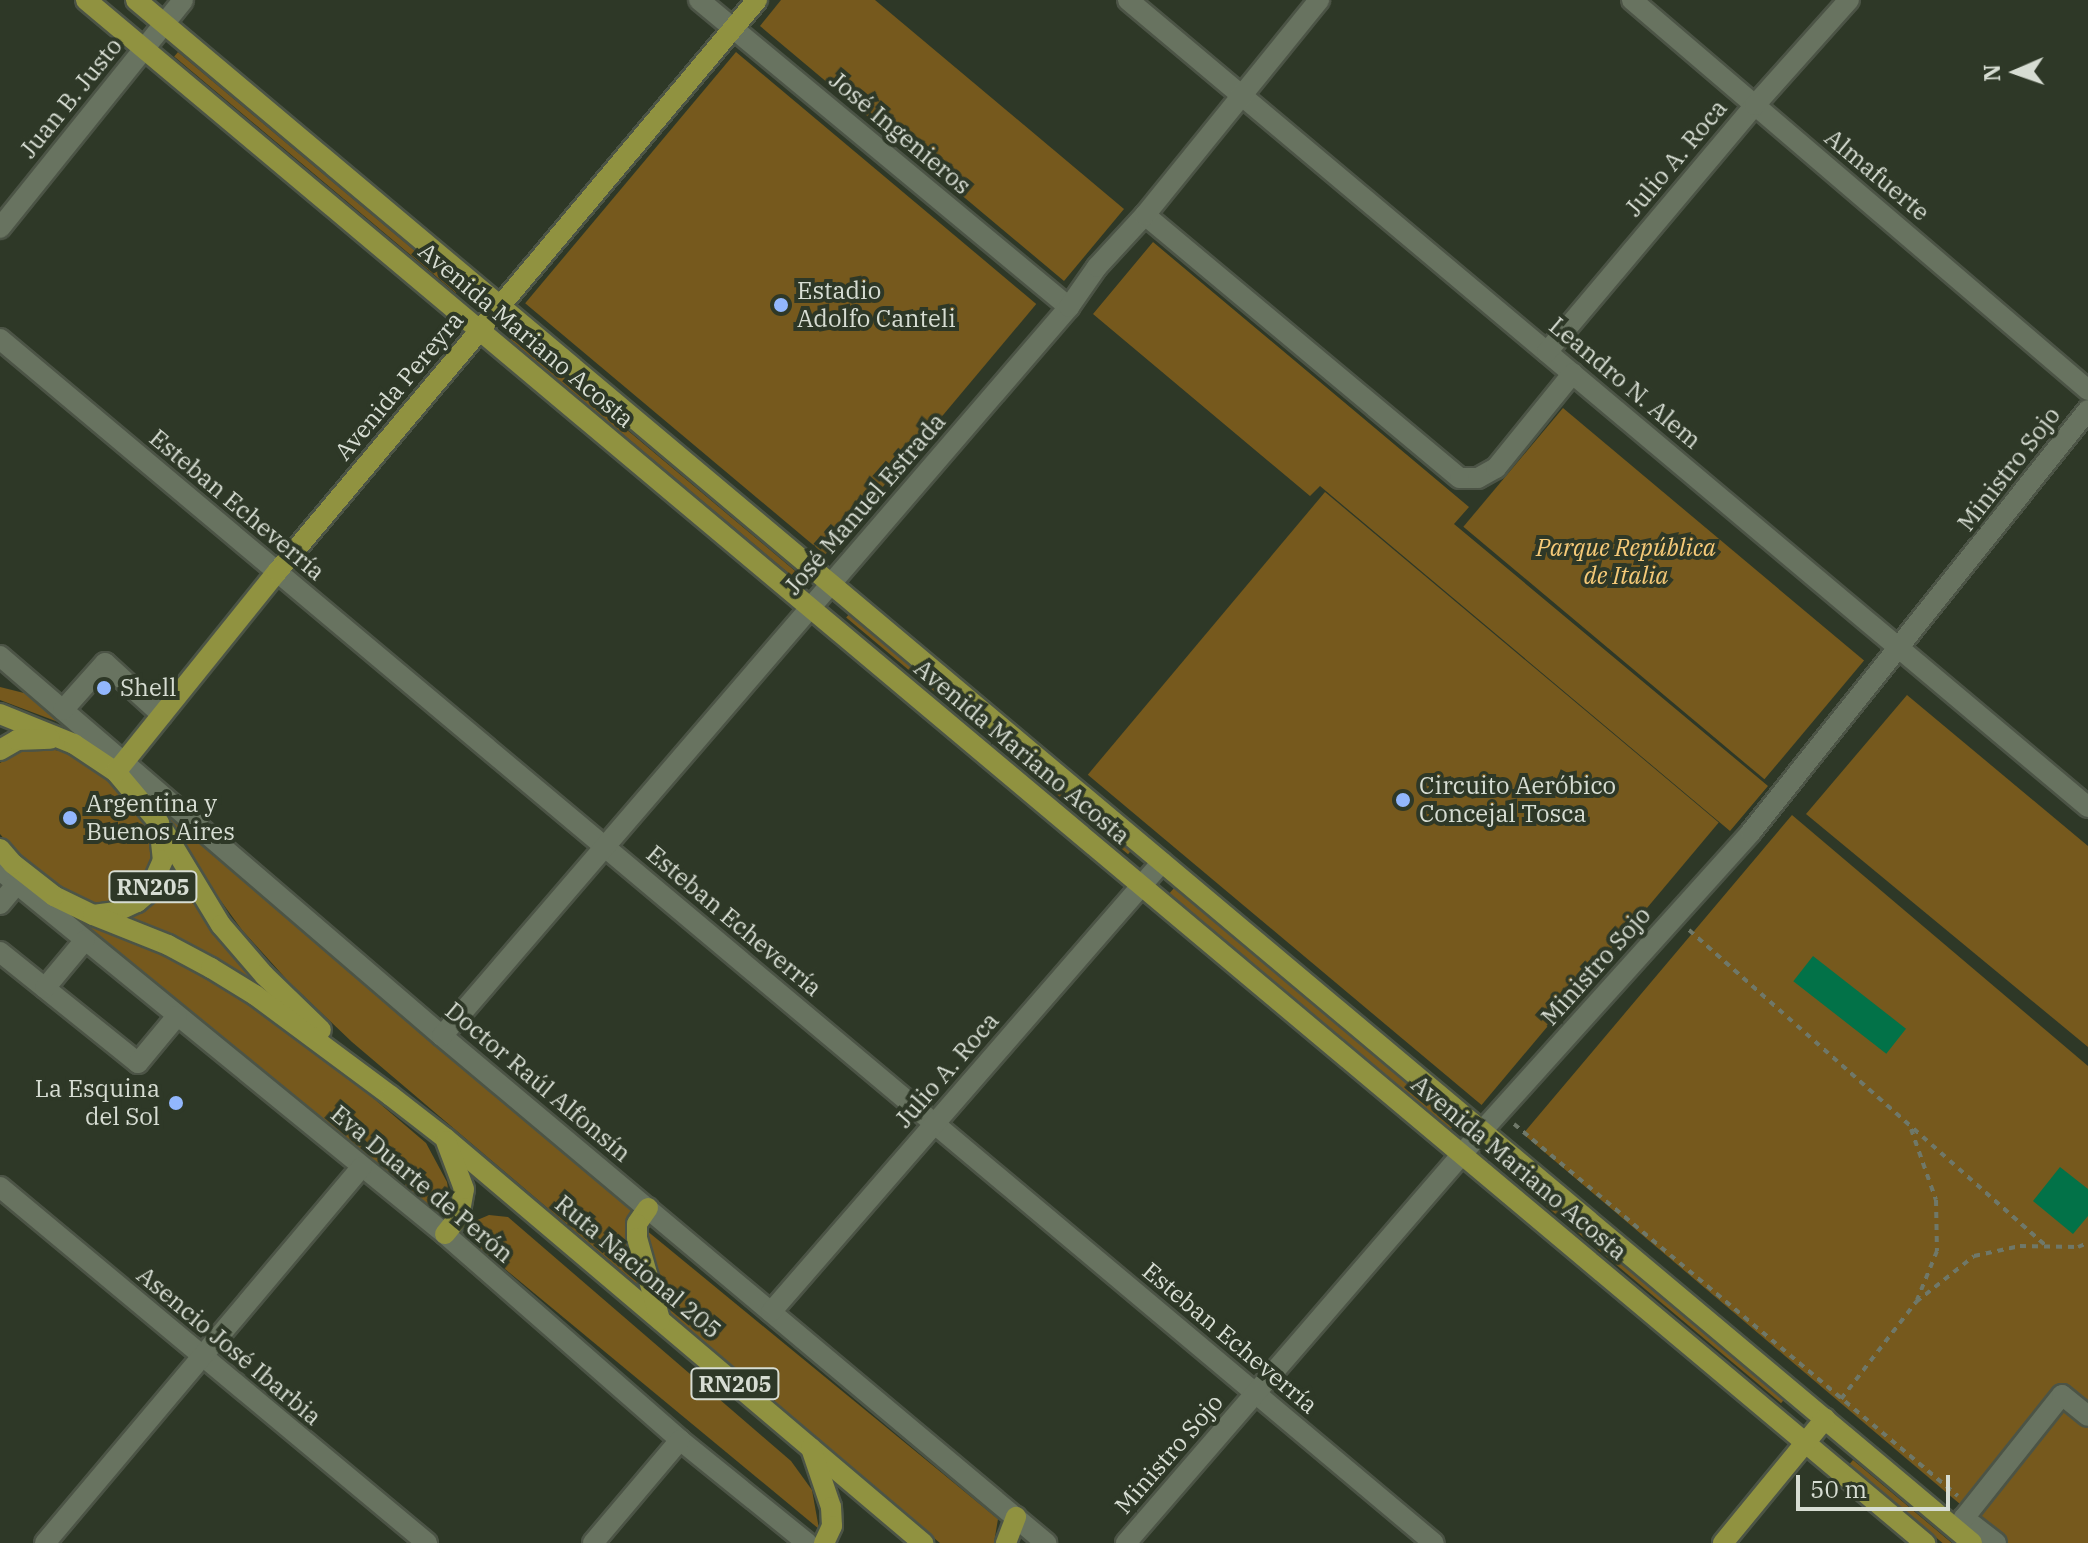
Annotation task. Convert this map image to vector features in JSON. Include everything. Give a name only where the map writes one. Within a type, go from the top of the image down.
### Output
[{"type":"main road","name":"Avenida Mariano Acosta","points":[[86,0],[1925,1543]]},
{"type":"main road","name":"Avenida Mariano Acosta","points":[[136,0],[1972,1543]]},
{"type":"main road","name":"Avenida Pereyra","points":[[120,767],[277,572],[757,0]]},
{"type":"main road","name":"Ruta Nacional 205","points":[[0,714],[74,744],[120,767],[229,935],[273,984],[391,1096]]},
{"type":"main road","name":"Ruta Nacional 205","points":[[0,750],[17,740],[38,736],[74,744]]},
{"type":"main road","name":"RN205","points":[[93,915],[116,912],[149,892],[163,860],[159,823]]},
{"type":"main road","name":"Ruta Nacional 205","points":[[0,849],[21,879],[93,915],[168,945],[211,968],[255,995],[391,1096],[445,1138],[923,1543]]},
{"type":"main road","points":[[445,1138],[464,1189],[459,1217],[445,1234]]},
{"type":"main road","points":[[648,1208],[637,1224],[637,1238],[660,1320]]},
{"type":"main road","points":[[1723,1543],[1825,1419]]},
{"type":"main road","points":[[811,1448],[831,1507],[832,1526],[824,1543]]},
{"type":"main road","points":[[1006,1543],[1016,1517]]},
{"type":"street","name":"Juan B. Justo","points":[[0,228],[183,0]]},
{"type":"street","name":"José Ingenieros","points":[[699,0],[1069,307]]},
{"type":"street","name":"Leandro N. Alem","points":[[1128,0],[2088,807]]},
{"type":"street","name":"José Manuel Estrada","points":[[442,1036],[1069,307],[1097,267],[1145,215],[1319,0]]},
{"type":"street","name":"Almafuerte","points":[[1632,0],[2088,390]]},
{"type":"street","name":"Julio A. Roca","points":[[1547,352],[1755,105],[1849,0]]},
{"type":"street","points":[[1145,215],[1460,478],[1478,478],[1496,468],[1573,373]]},
{"type":"street","name":"Esteban Echeverría","points":[[0,339],[1434,1543]]},
{"type":"street","name":"Ministro Sojo","points":[[1126,1543],[1482,1131],[1751,832],[2088,410]]},
{"type":"street","name":"Doctor Raúl Alfonsín","points":[[0,656],[63,710],[120,767],[1046,1543]]},
{"type":"street","points":[[63,710],[105,663],[162,715]]},
{"type":"street","name":"Julio A. Roca","points":[[771,1312],[1162,862]]},
{"type":"street","name":"Eva Duarte de Perón","points":[[0,870],[21,879],[85,940],[445,1234],[680,1440],[807,1543]]},
{"type":"street","points":[[0,904],[21,879]]},
{"type":"street","points":[[45,988],[85,940]]},
{"type":"street","points":[[0,952],[138,1063],[177,1016]]},
{"type":"street","points":[[45,1543],[199,1356],[362,1167]]},
{"type":"street","name":"Asencio José Ibarbia","points":[[0,1187],[427,1543]]},
{"type":"street","points":[[1996,1543],[1964,1518],[2062,1395],[2088,1416]]},
{"type":"street","points":[[593,1543],[680,1440]]},
{"type":"path","points":[[1674,917],[2046,1246]]},
{"type":"path","points":[[1500,1112],[1972,1508]]},
{"type":"path","points":[[1911,1126],[1936,1200],[1937,1251],[1916,1302]]},
{"type":"path","points":[[1825,1419],[1916,1302],[1974,1256],[2020,1246],[2078,1247],[2088,1243]]},
{"type":"green space","points":[[781,0],[875,0],[1124,209],[1064,281],[760,26]]},
{"type":"green space","points":[[178,52],[460,289],[456,293],[174,57]]},
{"type":"green space","name":"Estadio Adolfo Canteli","points":[[736,52],[1036,304],[825,555],[525,303]]},
{"type":"green space","points":[[1153,242],[1469,507],[1454,524],[1768,786],[1730,831],[1320,486],[1310,496],[1093,314]]},
{"type":"green space","points":[[514,335],[795,571],[791,575],[510,340]]},
{"type":"green space","name":"Parque República de Italia","points":[[1563,408],[1864,661],[1764,779],[1463,527]]},
{"type":"green space","name":"Circuito Aeróbico Concejal Tosca","points":[[1325,492],[1719,822],[1482,1105],[1088,775]]},
{"type":"green space","points":[[850,613],[1132,850],[1128,854],[846,618]]},
{"type":"green space","points":[[0,687],[32,695],[66,725],[0,700]]},
{"type":"green space","points":[[1907,695],[2088,846],[2088,1047],[1806,814]]},
{"type":"green space","points":[[30,745],[70,753],[97,769],[144,814],[153,837],[152,861],[146,880],[134,893],[117,902],[99,905],[79,900],[50,884],[21,859],[0,834],[0,763]]},
{"type":"green space","points":[[159,804],[635,1209],[627,1226],[626,1241],[638,1285],[352,1042],[288,981],[242,930],[199,871]]},
{"type":"green space","points":[[1792,815],[2088,1066],[2088,1543],[2006,1543],[1523,1134]]},
{"type":"green space","points":[[168,847],[337,1052],[114,919],[151,901],[160,892],[170,865]]},
{"type":"green space","points":[[1174,888],[1455,1124],[1451,1129],[1170,893]]},
{"type":"green space","points":[[58,908],[171,954],[218,978],[311,1045],[426,1143],[447,1182],[451,1210],[448,1222]]},
{"type":"green space","points":[[1503,1162],[1785,1399],[1781,1403],[1499,1167]]},
{"type":"green space","points":[[489,1215],[508,1217],[791,1461],[812,1490],[819,1529],[476,1245],[471,1232],[475,1221]]},
{"type":"green space","points":[[646,1230],[998,1519],[994,1543],[940,1543],[672,1320],[658,1296]]},
{"type":"green space","points":[[1853,1460],[1952,1543],[1943,1543],[1849,1465]]},
{"type":"building","points":[[1813,956],[1906,1029],[1886,1054],[1793,981]]},
{"type":"building","points":[[2060,1167],[2088,1189],[2088,1216],[2073,1234],[2033,1201]]},
{"type":"place","name":"Estadio Adolfo Canteli","points":[[781,305]]},
{"type":"place","name":"Shell","points":[[104,688]]},
{"type":"place","name":"Circuito Aeróbico Concejal Tosca","points":[[1403,800]]},
{"type":"place","name":"Argentina y Buenos Aires","points":[[70,818]]},
{"type":"place","name":"La Esquina del Sol","points":[[176,1103]]}]
